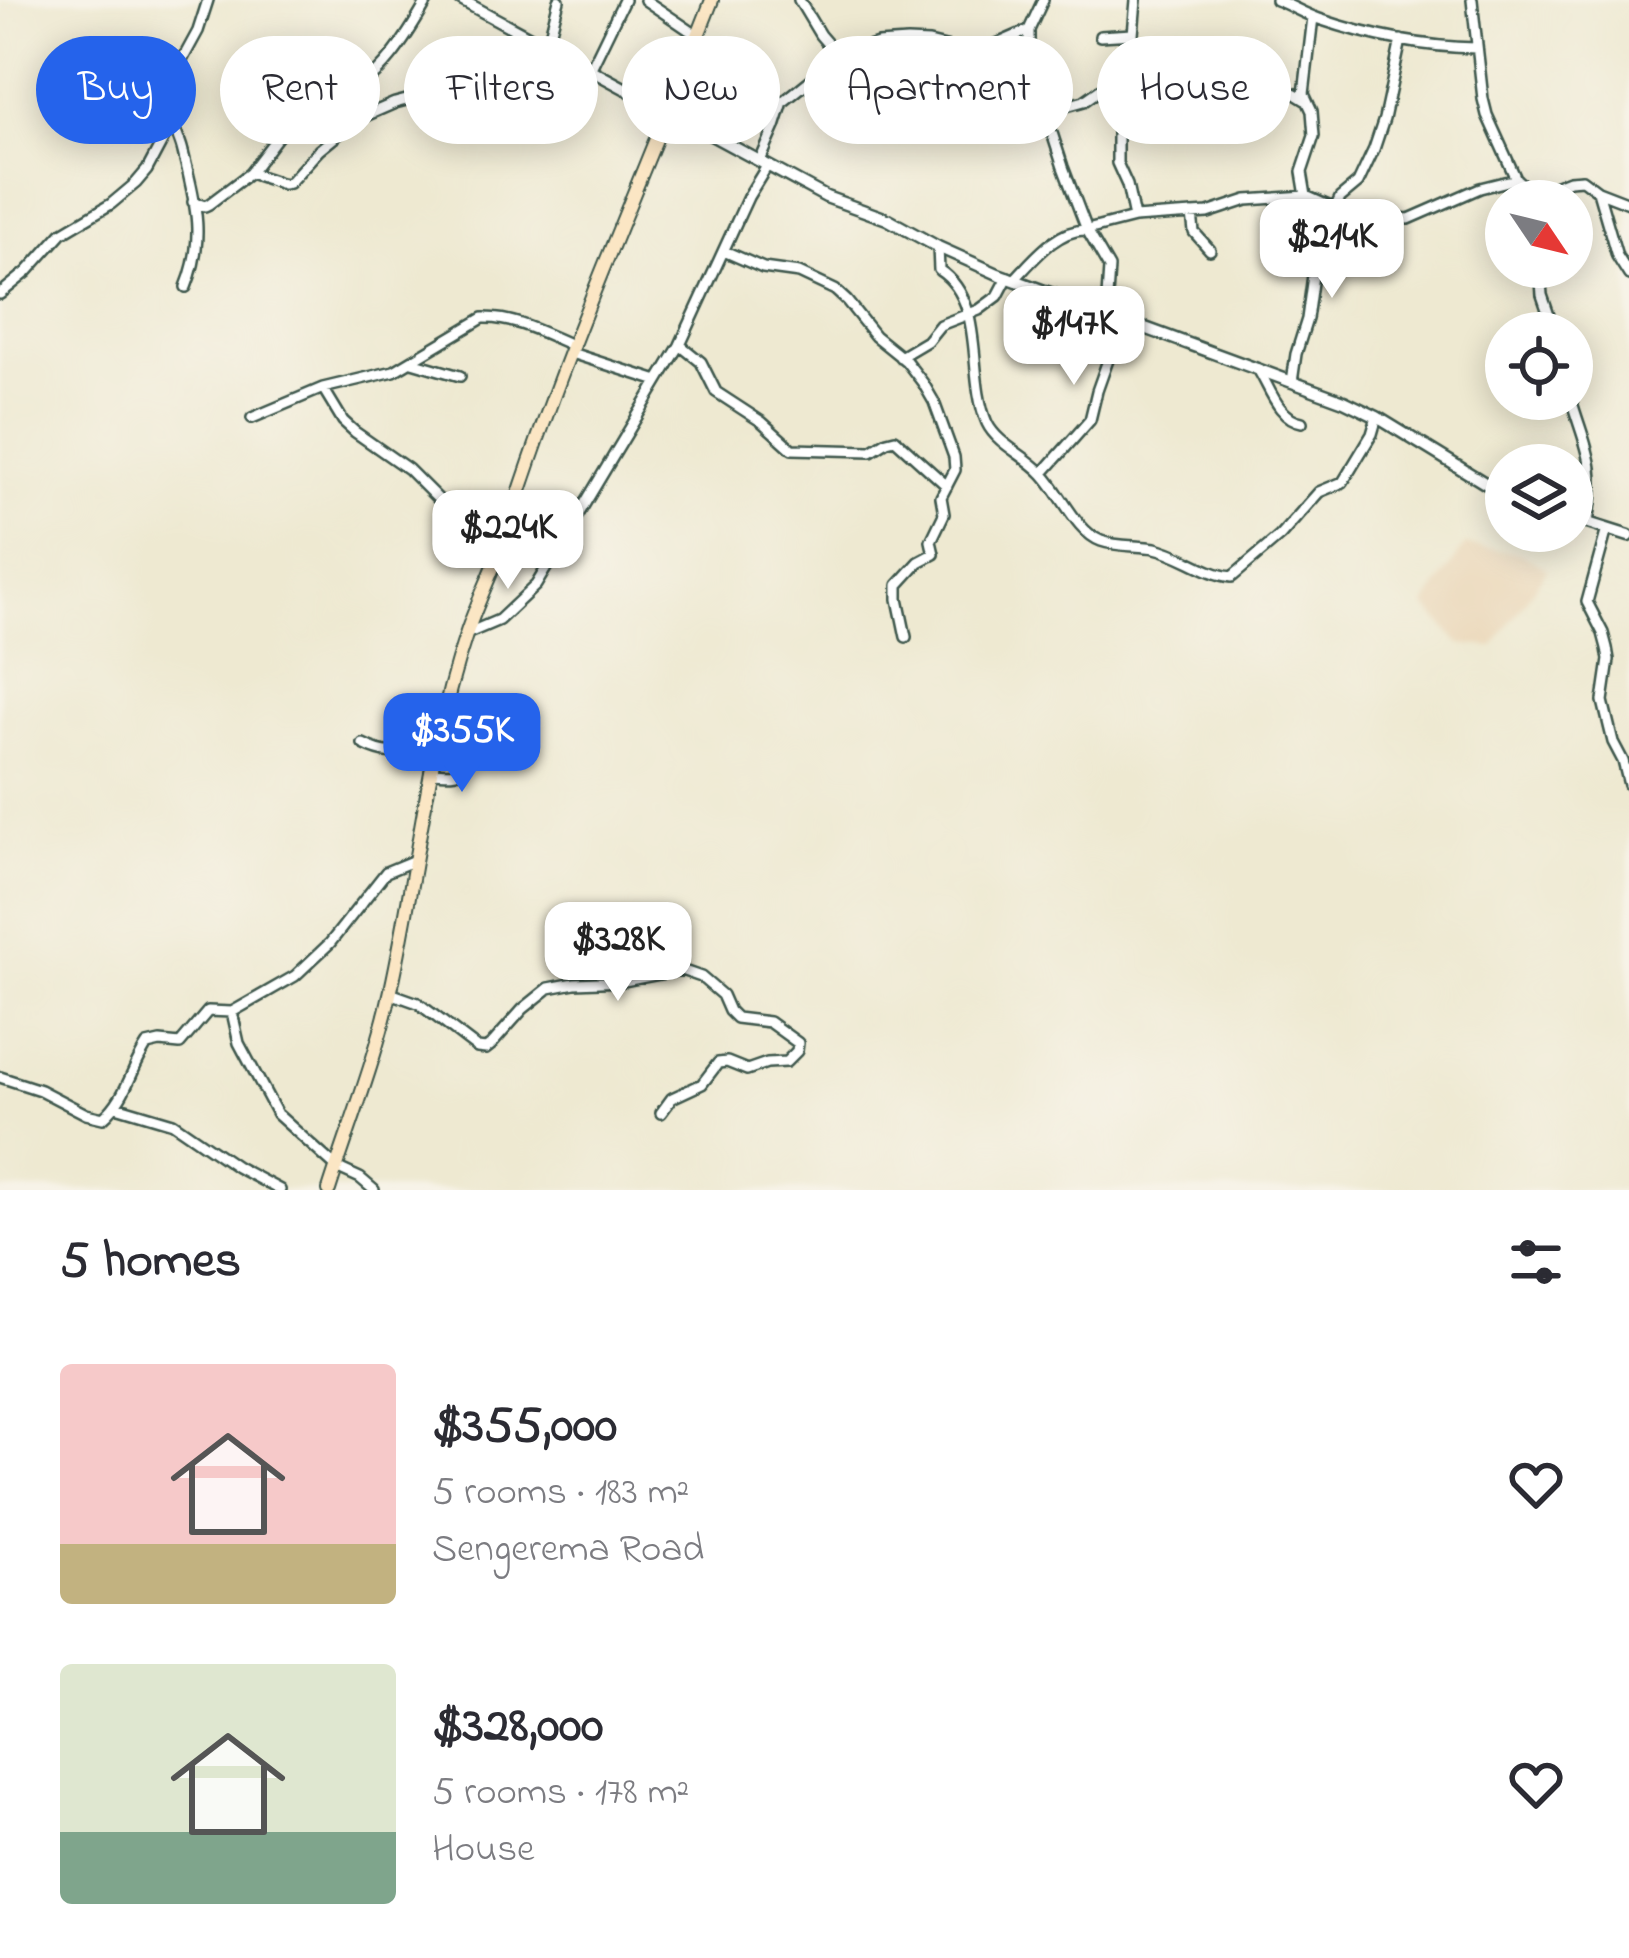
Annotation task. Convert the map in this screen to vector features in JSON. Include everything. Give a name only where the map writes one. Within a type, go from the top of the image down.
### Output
[{"type":"main road","points":[[698,36],[712,0]]},
{"type":"main road","points":[[329,1190],[390,993],[435,748],[466,634],[653,144]]},
{"type":"street","points":[[195,36],[208,0]]},
{"type":"street","points":[[193,202],[209,204],[250,173],[301,106],[332,101],[366,83],[402,42],[428,0]]},
{"type":"street","points":[[461,0],[528,36]]},
{"type":"street","points":[[550,36],[559,0]]},
{"type":"street","points":[[598,54],[624,0]]},
{"type":"street","points":[[645,0],[698,36]]},
{"type":"street","points":[[799,0],[821,36]]},
{"type":"street","points":[[1029,36],[1043,0]]},
{"type":"street","points":[[1100,36],[1133,34],[1136,0]]},
{"type":"street","points":[[1276,0],[1313,17],[1401,40],[1476,47]]},
{"type":"street","points":[[900,357],[927,341],[940,325],[968,316],[998,296],[1011,278],[1070,232],[1134,218],[1208,213],[1247,200],[1306,196],[1344,213],[1409,219],[1480,188],[1516,179],[1487,115],[1472,0]]},
{"type":"street","points":[[1305,100],[1313,17]]},
{"type":"street","points":[[1015,36],[1029,30]]},
{"type":"street","points":[[1292,382],[1314,253],[1341,196],[1360,179],[1374,149],[1401,40]]},
{"type":"street","points":[[466,634],[500,620],[536,585],[680,345],[763,163],[783,102],[804,85]]},
{"type":"street","points":[[1291,92],[1312,111],[1314,136],[1302,172],[1306,196]]},
{"type":"street","points":[[250,173],[289,183],[319,150],[356,121],[404,100]]},
{"type":"street","points":[[0,294],[69,227],[136,184],[161,144]]},
{"type":"street","points":[[181,144],[199,235],[186,287]]},
{"type":"street","points":[[729,144],[826,196],[887,219],[1011,278],[1256,367],[1377,417],[1485,483]]},
{"type":"street","points":[[1056,144],[1087,230],[1109,268],[1107,297],[1116,316]]},
{"type":"street","points":[[1117,144],[1117,163],[1134,218]]},
{"type":"street","points":[[1593,187],[1629,203]]},
{"type":"street","points":[[1598,190],[1617,256],[1629,275]]},
{"type":"street","points":[[1192,214],[1194,232],[1210,250]]},
{"type":"street","points":[[938,247],[939,270],[953,281],[964,301],[990,429],[1043,473],[1098,540],[1160,549],[1231,578],[1280,536],[1319,492],[1343,482],[1377,417]]},
{"type":"street","points":[[724,250],[763,268],[799,273],[836,290],[875,336],[906,361],[930,395],[954,457],[955,474],[940,501],[944,514],[931,542],[934,554],[919,562],[898,585],[906,637]]},
{"type":"street","points":[[252,418],[322,388],[377,376],[412,362],[483,318],[512,321],[573,350],[658,381]]},
{"type":"street","points":[[1043,473],[1090,420],[1108,360],[1130,324]]},
{"type":"street","points":[[680,345],[701,362],[716,392],[762,422],[792,449],[871,452],[895,439],[947,486]]},
{"type":"street","points":[[412,362],[460,376]]},
{"type":"street","points":[[1256,367],[1285,415],[1302,422]]},
{"type":"street","points":[[322,388],[343,421],[408,469],[446,507],[505,536]]},
{"type":"street","points":[[1593,524],[1629,536]]},
{"type":"street","points":[[1607,529],[1587,602],[1607,648],[1603,701],[1629,785]]},
{"type":"street","points":[[363,744],[392,755],[435,748]]},
{"type":"street","points":[[430,772],[458,773],[476,751],[494,757]]},
{"type":"street","points":[[0,1076],[103,1118],[116,1106],[147,1045],[180,1044],[208,1011],[232,1012],[296,976],[330,943],[386,872],[415,860]]},
{"type":"street","points":[[390,993],[418,1003],[482,1049],[491,1046],[549,988],[681,970],[701,977],[722,995],[734,1016],[769,1022],[799,1043],[786,1062],[747,1070],[727,1062],[718,1064],[702,1084],[672,1098],[661,1113]]},
{"type":"street","points":[[232,1012],[239,1043],[272,1107],[336,1167],[374,1190]]},
{"type":"street","points":[[116,1106],[173,1123],[280,1190]]},
{"type":"shaded area","points":[[1465,545],[1485,548],[1485,552],[1519,553],[1547,569],[1493,647],[1460,644],[1425,605]]}]
